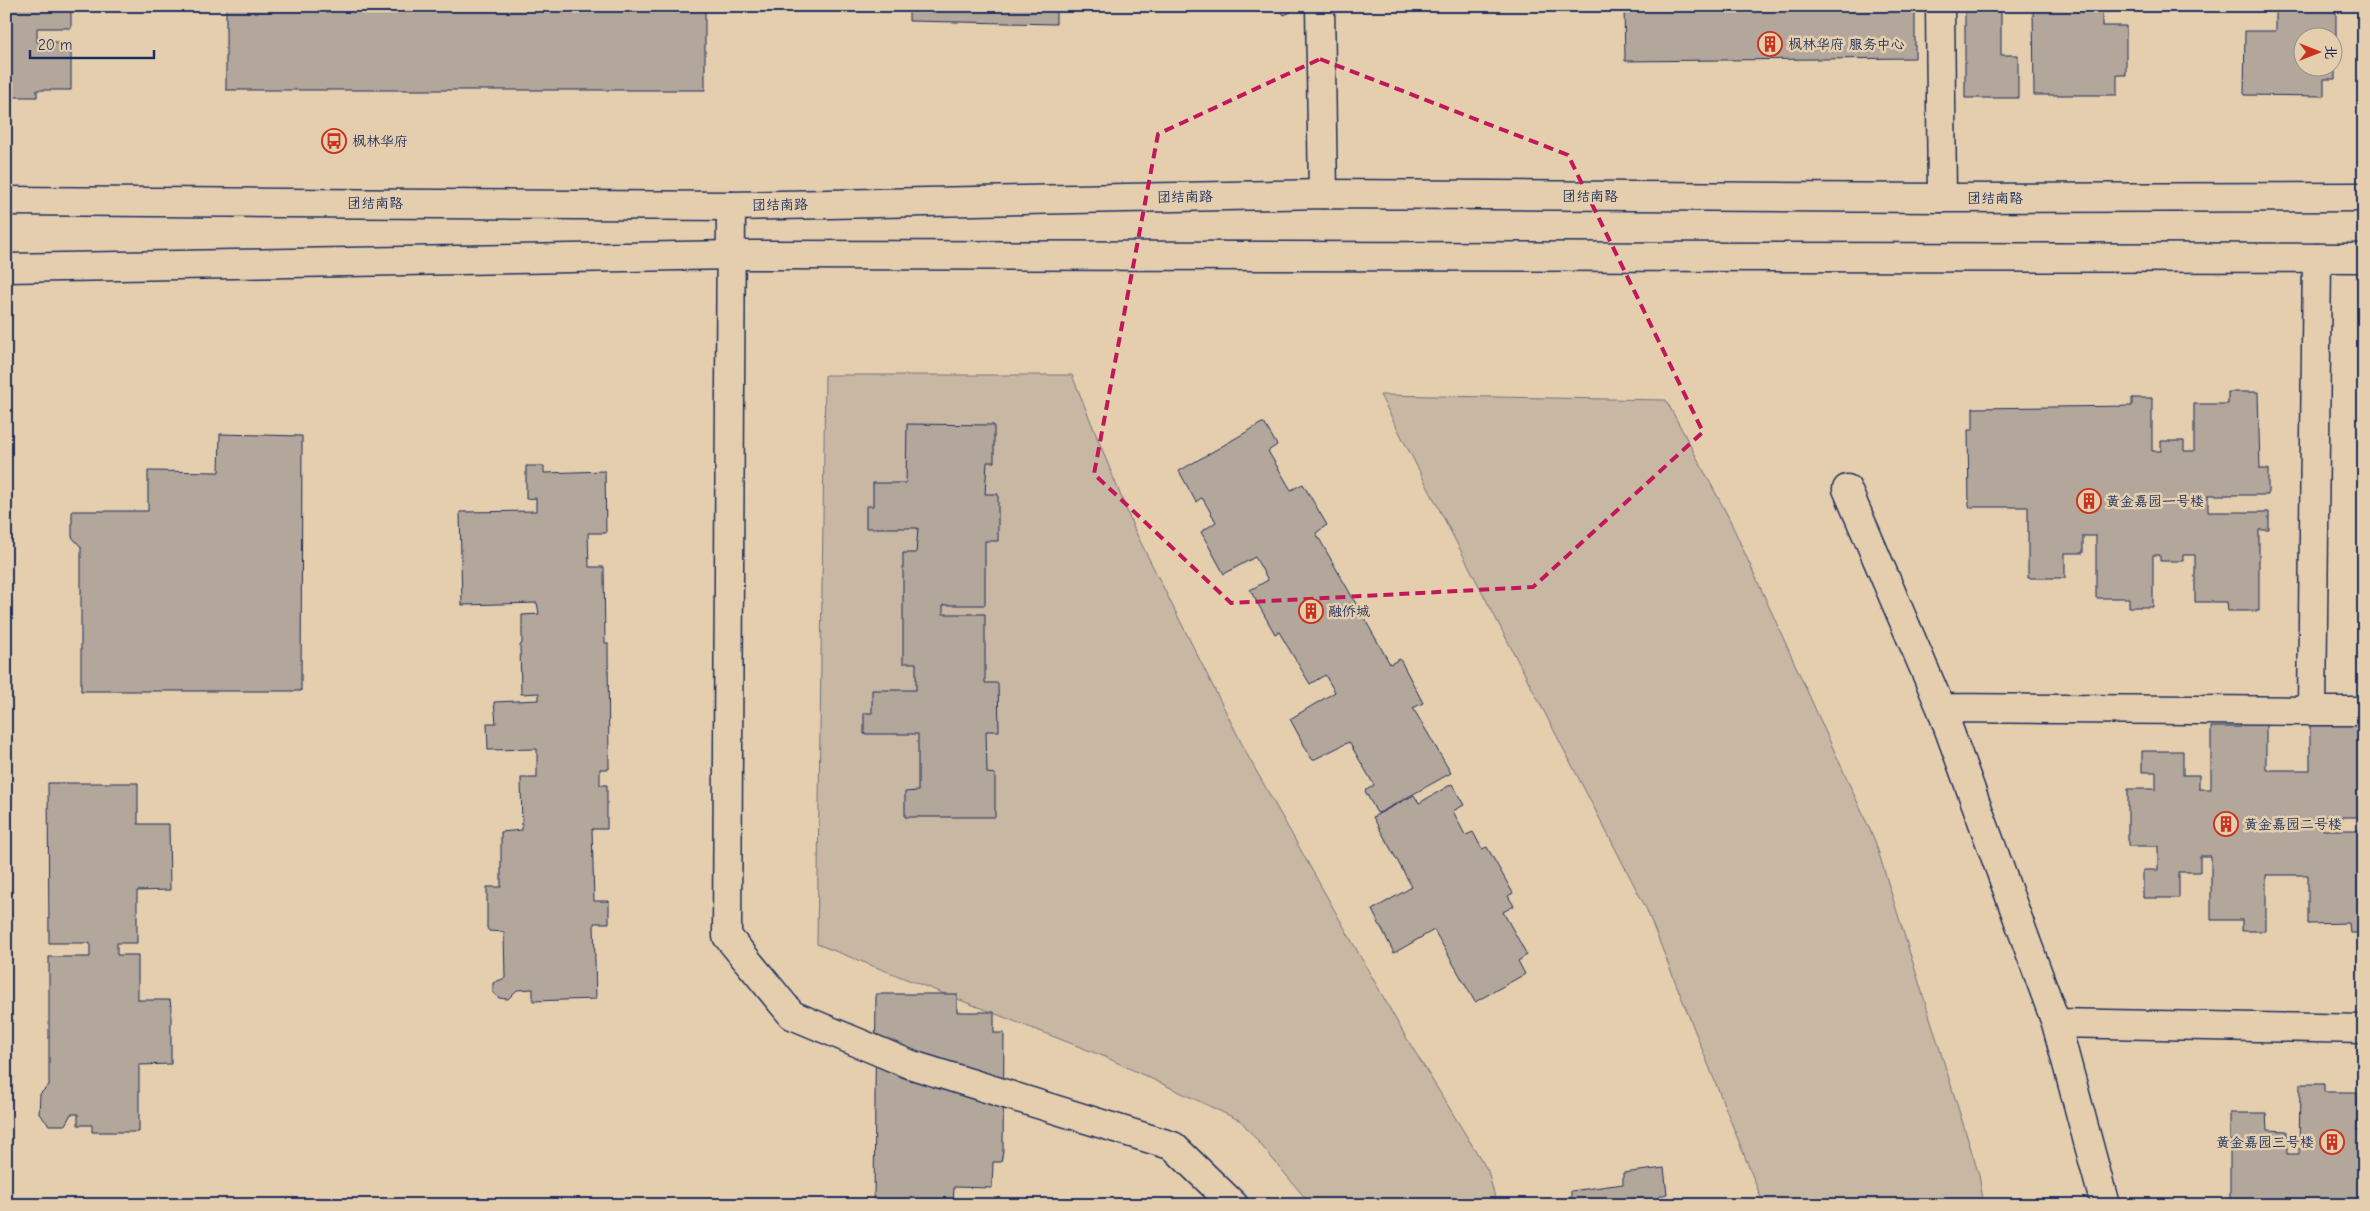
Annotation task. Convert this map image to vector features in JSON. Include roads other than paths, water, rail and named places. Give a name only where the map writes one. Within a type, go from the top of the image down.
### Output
[{"type":"main road","points":[[1320,6],[1322,194]]},
{"type":"main road","points":[[1940,6],[1942,198]]},
{"type":"main road","name":"团结南路","points":[[6,201],[731,206],[1322,194],[1942,198],[2364,197]]},
{"type":"main road","points":[[731,206],[733,255],[727,936],[792,1015],[910,1064],[1173,1146],[1234,1205]]},
{"type":"main road","points":[[6,268],[733,255],[2364,258]]},
{"type":"main road","points":[[2312,711],[2317,258]]},
{"type":"main road","points":[[1847,488],[1941,708],[2056,1023],[2105,1205]]},
{"type":"main road","points":[[1941,708],[2364,712]]},
{"type":"main road","points":[[2056,1023],[2364,1029]]},
{"type":"place","name":"枫林华府 服务中心","points":[[1770,44]]},
{"type":"place","name":"枫林华府","points":[[334,141]]},
{"type":"place","name":"黄金嘉园一号楼","points":[[2089,501]]},
{"type":"place","name":"融侨城","points":[[1311,611]]},
{"type":"place","name":"黄金嘉园二号楼","points":[[2226,824]]},
{"type":"place","name":"黄金嘉园三号楼","points":[[2332,1142]]}]
